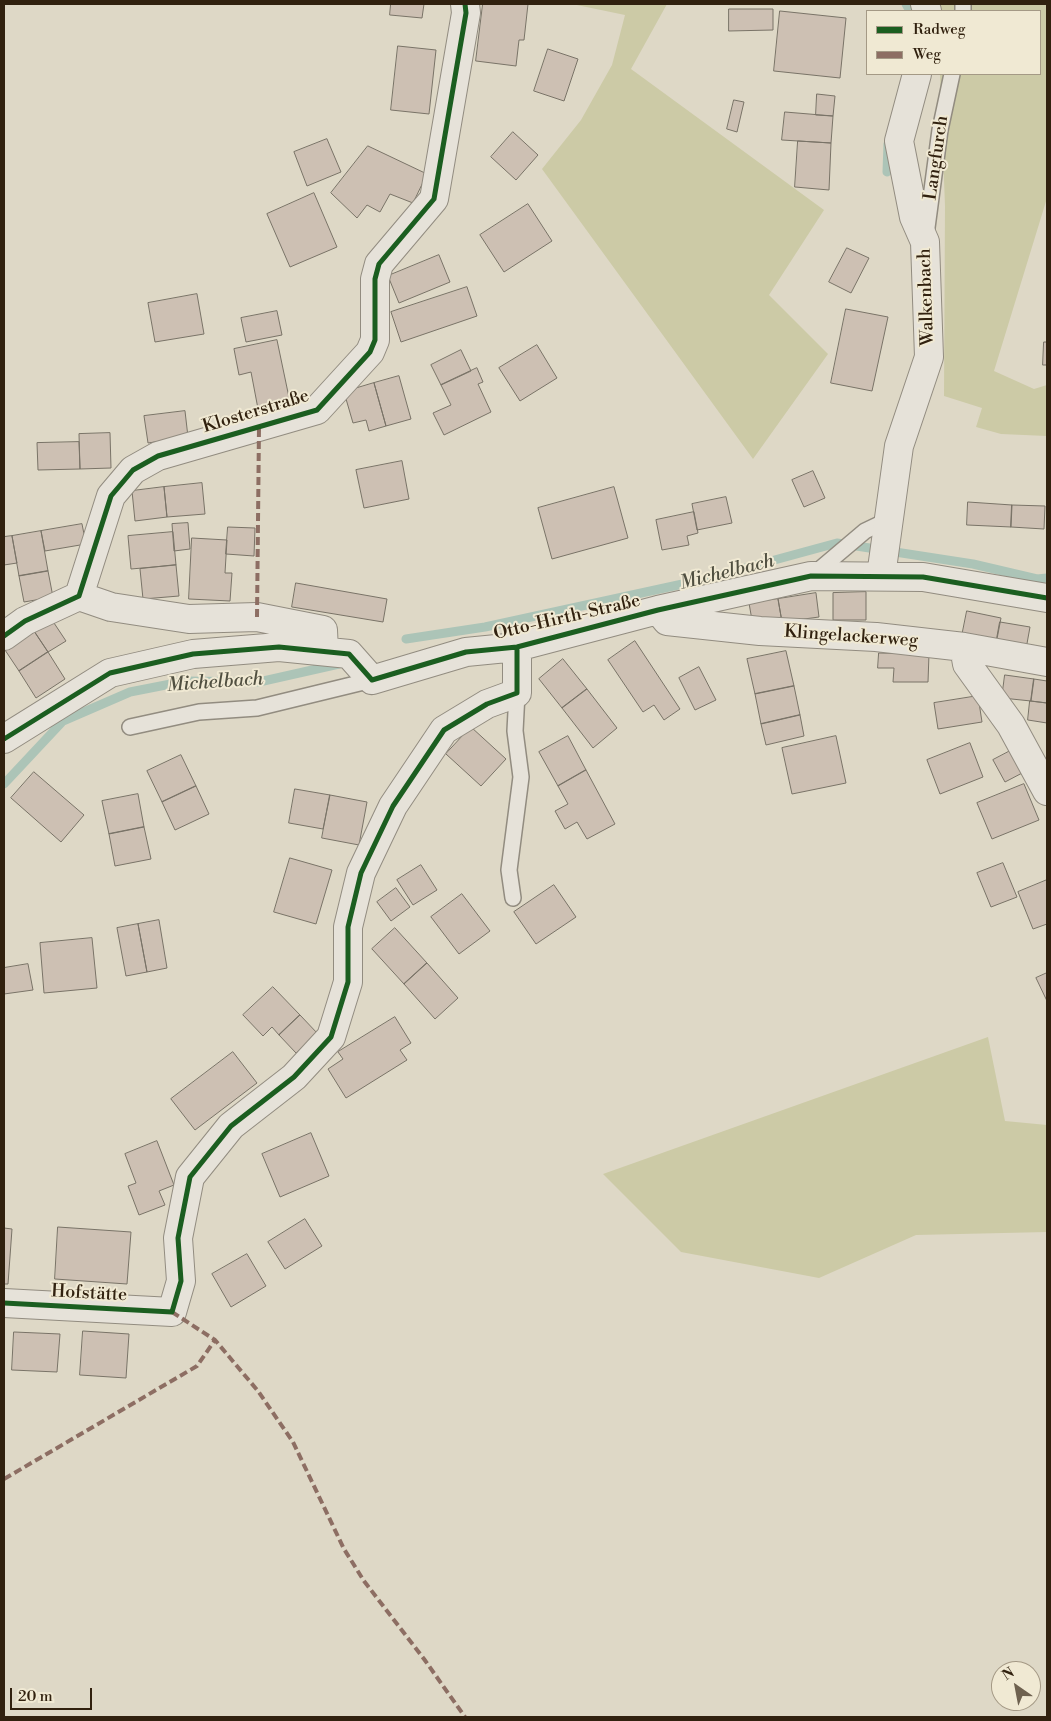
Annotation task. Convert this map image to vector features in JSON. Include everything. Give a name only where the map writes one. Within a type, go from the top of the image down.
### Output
[{"type":"street","name":"Klosterstraße","points":[[79,596],[110,496],[133,470],[158,456],[317,410],[370,352],[375,340],[375,279],[379,264],[434,199],[466,4]]},
{"type":"street","name":"Walkenbach","points":[[882,570],[899,446],[929,357],[926,242],[914,217],[899,141],[917,75]]},
{"type":"street","name":"Otto-Hirth-Straße","points":[[372,680],[466,652],[517,647],[658,610],[811,576],[882,570],[1047,598]]},
{"type":"street","points":[[4,636],[25,621],[79,596],[112,607],[189,619],[258,617],[302,625],[323,630],[324,651]]},
{"type":"street","name":"Klingelackerweg","points":[[658,610],[667,621],[760,631],[876,637],[964,647],[1047,662]]},
{"type":"street","points":[[4,738],[110,673],[193,654],[279,647],[349,654],[372,680]]},
{"type":"street","points":[[516,693],[517,647]]},
{"type":"street","points":[[964,647],[968,664],[1011,725],[1047,791]]},
{"type":"street","name":"Hofstätte","points":[[4,1303],[172,1312],[182,1281],[178,1238],[190,1177],[231,1126],[294,1077],[331,1037],[348,982],[348,927],[361,873],[394,806],[444,730],[488,704],[516,693]]},
{"type":"lane","name":"Langfurch","points":[[926,242],[940,130],[952,75]]},
{"type":"lane","points":[[811,576],[865,531],[887,526]]},
{"type":"lane","name":"Otto-Hirth-Straße","points":[[130,727],[199,712],[256,708],[372,680]]},
{"type":"lane","points":[[513,898],[509,870],[521,777],[515,731],[516,693]]},
{"type":"shaded area","points":[[572,4],[667,4],[631,69],[824,210],[769,295],[828,354],[753,459],[542,169],[581,120],[612,65],[625,15]]},
{"type":"shaded area","points":[[937,4],[1047,4],[1047,198],[994,371],[1034,389],[1047,385],[1047,436],[1001,434],[976,427],[982,408],[944,396],[945,206],[940,75],[1041,75],[1041,10],[938,10]]},
{"type":"shaded area","points":[[988,1037],[1005,1121],[1047,1125],[1047,1232],[916,1235],[819,1278],[681,1252],[603,1174]]},
{"type":"building","points":[[391,4],[424,4],[422,18],[390,15]]},
{"type":"building","points":[[483,4],[528,4],[524,40],[519,40],[516,66],[476,61]]},
{"type":"building","points":[[729,9],[773,9],[773,30],[729,31]]},
{"type":"building","points":[[780,11],[846,18],[840,78],[774,71]]},
{"type":"building","points":[[398,46],[436,50],[429,114],[391,110]]},
{"type":"building","points":[[548,49],[578,59],[564,101],[534,91]]},
{"type":"building","points":[[817,94],[835,96],[833,116],[816,115]]},
{"type":"building","points":[[734,100],[744,102],[737,132],[727,129]]},
{"type":"building","points":[[785,112],[833,116],[831,143],[782,140]]},
{"type":"building","points":[[513,132],[538,155],[516,180],[491,157]]},
{"type":"building","points":[[327,139],[341,172],[307,186],[294,152]]},
{"type":"building","points":[[798,141],[831,143],[829,190],[795,187]]},
{"type":"building","points":[[368,146],[427,174],[413,203],[390,194],[380,212],[367,205],[357,218],[331,193]]},
{"type":"building","points":[[314,193],[337,247],[290,267],[267,214]]},
{"type":"building","points":[[528,204],[552,241],[504,272],[480,235]]},
{"type":"building","points":[[847,248],[869,258],[851,293],[829,282]]},
{"type":"building","points":[[439,255],[450,282],[399,303],[388,276]]},
{"type":"building","points":[[467,287],[477,316],[401,342],[391,312]]},
{"type":"building","points":[[197,294],[204,334],[155,342],[148,303]]},
{"type":"building","points":[[846,309],[888,317],[872,391],[831,383]]},
{"type":"building","points":[[277,311],[282,335],[246,342],[241,318]]},
{"type":"building","points":[[277,340],[291,407],[259,414],[251,372],[239,375],[234,349]]},
{"type":"building","points":[[1044,342],[1047,342],[1047,365],[1043,365]]},
{"type":"building","points":[[537,345],[557,378],[520,401],[499,368]]},
{"type":"building","points":[[461,350],[471,371],[441,385],[431,365]]},
{"type":"building","points":[[477,368],[483,382],[478,384],[491,412],[444,435],[433,413],[451,405],[441,385]]},
{"type":"building","points":[[399,376],[411,419],[386,426],[374,383]]},
{"type":"building","points":[[374,383],[386,426],[369,431],[366,420],[353,423],[344,392]]},
{"type":"building","points":[[185,411],[188,437],[148,443],[144,416]]},
{"type":"building","points":[[110,433],[111,468],[80,469],[79,434]]},
{"type":"building","points":[[79,442],[80,469],[38,470],[37,443]]},
{"type":"building","points":[[402,461],[409,499],[364,508],[356,470]]},
{"type":"building","points":[[813,471],[825,498],[804,507],[792,480]]},
{"type":"building","points":[[202,483],[205,514],[167,517],[164,487]]},
{"type":"building","points":[[164,487],[167,517],[135,521],[132,491]]},
{"type":"building","points":[[614,487],[628,538],[552,559],[538,508]]},
{"type":"building","points":[[726,497],[732,523],[697,530],[692,504]]},
{"type":"building","points":[[968,502],[1012,505],[1011,527],[967,525]]},
{"type":"building","points":[[1012,505],[1045,506],[1044,529],[1011,527]]},
{"type":"building","points":[[694,512],[698,533],[687,536],[689,545],[662,550],[656,520]]},
{"type":"building","points":[[188,523],[190,549],[174,551],[172,524]]},
{"type":"building","points":[[82,524],[86,544],[45,551],[41,531]]},
{"type":"building","points":[[228,527],[255,528],[254,556],[226,554]]},
{"type":"building","points":[[41,531],[48,571],[19,576],[12,536]]},
{"type":"building","points":[[173,532],[176,565],[131,569],[128,536]]},
{"type":"building","points":[[12,536],[17,563],[4,565],[4,537]]},
{"type":"building","points":[[192,538],[227,540],[225,573],[232,573],[230,601],[189,599]]},
{"type":"building","points":[[176,565],[179,596],[143,599],[140,569]]},
{"type":"building","points":[[48,571],[53,597],[24,602],[19,576]]},
{"type":"building","points":[[296,583],[387,599],[383,622],[292,607]]},
{"type":"building","points":[[866,592],[866,620],[833,620],[833,593]]},
{"type":"building","points":[[816,593],[819,617],[782,622],[778,599]]},
{"type":"building","points":[[778,599],[782,622],[753,626],[749,603]]},
{"type":"building","points":[[967,611],[1001,618],[996,644],[961,641]]},
{"type":"building","points":[[52,620],[66,641],[48,652],[34,631]]},
{"type":"building","points":[[1000,622],[1030,627],[1026,649],[996,644]]},
{"type":"building","points":[[34,631],[48,652],[19,671],[5,650]]},
{"type":"building","points":[[635,641],[680,709],[664,720],[654,705],[643,712],[608,660]]},
{"type":"building","points":[[786,651],[794,686],[755,694],[747,659]]},
{"type":"building","points":[[48,652],[65,679],[36,698],[19,671]]},
{"type":"building","points":[[879,653],[929,654],[928,682],[893,682],[894,668],[878,668]]},
{"type":"building","points":[[563,659],[587,689],[562,708],[539,679]]},
{"type":"building","points":[[699,667],[716,700],[695,710],[679,678]]},
{"type":"building","points":[[1005,675],[1034,679],[1031,701],[1002,698]]},
{"type":"building","points":[[1034,679],[1047,681],[1047,703],[1031,701]]},
{"type":"building","points":[[794,686],[800,715],[761,724],[755,694]]},
{"type":"building","points":[[587,689],[617,728],[593,748],[562,708]]},
{"type":"building","points":[[978,696],[982,722],[938,729],[934,703]]},
{"type":"building","points":[[1030,701],[1047,703],[1047,723],[1028,720]]},
{"type":"building","points":[[800,715],[804,736],[766,745],[761,724]]},
{"type":"building","points":[[471,727],[506,759],[481,786],[446,754]]},
{"type":"building","points":[[568,736],[586,770],[558,786],[539,752]]},
{"type":"building","points":[[836,736],[846,783],[792,794],[782,748]]},
{"type":"building","points":[[970,743],[983,777],[940,794],[927,760]]},
{"type":"building","points":[[1014,749],[1026,771],[1005,782],[993,760]]},
{"type":"building","points":[[181,755],[196,786],[162,802],[147,771]]},
{"type":"building","points":[[586,770],[615,824],[587,839],[577,822],[565,829],[555,811],[568,804],[558,786]]},
{"type":"building","points":[[34,772],[84,815],[61,842],[11,798]]},
{"type":"building","points":[[1024,784],[1039,820],[992,839],[977,803]]},
{"type":"building","points":[[196,786],[209,814],[175,830],[162,802]]},
{"type":"building","points":[[295,789],[330,795],[323,829],[289,823]]},
{"type":"building","points":[[138,794],[144,827],[109,834],[102,801]]},
{"type":"building","points":[[330,795],[367,802],[359,845],[322,838]]},
{"type":"building","points":[[144,827],[151,859],[115,866],[109,834]]},
{"type":"building","points":[[290,858],[332,870],[316,924],[274,912]]},
{"type":"building","points":[[1003,863],[1017,897],[991,907],[977,873]]},
{"type":"building","points":[[421,865],[437,890],[413,905],[397,880]]},
{"type":"building","points":[[1047,880],[1047,924],[1033,929],[1018,892]]},
{"type":"building","points":[[554,885],[576,917],[536,944],[514,912]]},
{"type":"building","points":[[396,888],[410,907],[391,921],[377,902]]},
{"type":"building","points":[[462,894],[490,931],[459,954],[431,917]]},
{"type":"building","points":[[159,920],[167,968],[147,972],[138,924]]},
{"type":"building","points":[[138,924],[147,972],[126,976],[117,928]]},
{"type":"building","points":[[395,928],[427,963],[404,984],[372,949]]},
{"type":"building","points":[[92,938],[97,988],[44,993],[40,943]]},
{"type":"building","points":[[427,963],[458,998],[435,1019],[404,984]]},
{"type":"building","points":[[28,964],[33,990],[4,994],[4,968]]},
{"type":"building","points":[[1047,973],[1047,1001],[1036,978]]},
{"type":"building","points":[[273,987],[300,1015],[279,1035],[272,1027],[263,1036],[243,1015]]},
{"type":"building","points":[[300,1015],[318,1034],[296,1053],[279,1035]]},
{"type":"building","points":[[395,1017],[411,1043],[400,1050],[407,1060],[346,1098],[328,1069],[343,1059],[338,1052]]},
{"type":"building","points":[[233,1052],[257,1083],[195,1130],[171,1099]]},
{"type":"building","points":[[311,1133],[329,1176],[280,1197],[262,1154]]},
{"type":"building","points":[[157,1141],[174,1185],[159,1191],[165,1205],[139,1215],[128,1186],[136,1183],[125,1154]]},
{"type":"building","points":[[305,1219],[322,1246],[285,1269],[268,1242]]},
{"type":"building","points":[[58,1227],[131,1232],[127,1284],[55,1279]]},
{"type":"building","points":[[4,1228],[12,1229],[8,1284],[4,1284]]},
{"type":"building","points":[[247,1254],[266,1286],[231,1307],[212,1274]]},
{"type":"building","points":[[83,1331],[129,1334],[126,1378],[80,1375]]},
{"type":"building","points":[[14,1332],[60,1334],[57,1372],[12,1370]]},
{"type":"waterway","name":"Walkenbach","points":[[906,4],[909,10]]},
{"type":"waterway","name":"Walkenbach","points":[[887,172],[888,144]]},
{"type":"waterway","name":"Michelbach","points":[[406,639],[485,627],[701,580],[837,543],[973,564],[1037,579],[1047,578]]},
{"type":"waterway","name":"Michelbach","points":[[4,784],[63,721],[130,692],[186,681],[259,682],[339,664]]},
{"type":"marked path","points":[[257,617],[259,427]]},
{"type":"marked path","points":[[172,1312],[215,1340],[258,1391],[293,1442],[344,1549],[364,1581],[424,1659],[465,1717]]},
{"type":"marked path","points":[[4,1479],[197,1366],[215,1340]]},
{"type":"cycle path","points":[[4,636],[25,621],[79,596],[111,496],[133,470],[158,456],[317,410],[370,352],[375,340],[375,279],[379,264],[434,199],[466,13],[465,4]]},
{"type":"cycle path","points":[[4,739],[110,673],[193,654],[279,647],[349,654],[372,680],[466,652],[517,647],[658,610],[811,576],[923,577],[1047,598]]},
{"type":"cycle path","points":[[4,1303],[172,1312],[181,1281],[178,1238],[190,1177],[231,1126],[294,1077],[331,1037],[348,982],[348,927],[361,873],[393,806],[444,730],[487,704],[517,693],[517,647]]}]
